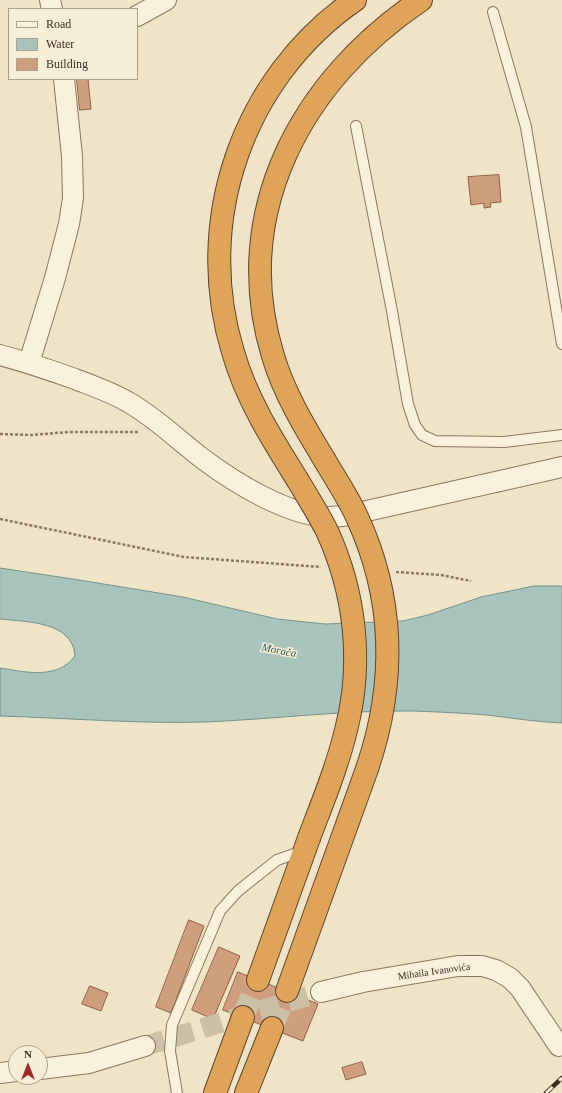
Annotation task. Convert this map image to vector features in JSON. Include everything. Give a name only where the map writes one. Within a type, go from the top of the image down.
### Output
[{"type":"highway","points":[[258,980],[329,787],[348,725],[354,689],[355,642],[349,597],[338,558],[321,520],[255,406],[242,379],[232,352],[225,322],[220,285],[219,252],[221,216],[228,182],[239,146],[265,95],[277,77],[303,46],[326,23],[355,0]]},
{"type":"highway","points":[[287,991],[373,751],[381,719],[387,673],[387,637],[380,586],[369,545],[349,502],[286,392],[269,341],[264,316],[261,286],[261,251],[264,225],[269,202],[279,170],[291,142],[305,116],[324,88],[365,44],[398,16],[421,0]]},
{"type":"highway","points":[[215,1093],[243,1017]]},
{"type":"highway","points":[[246,1093],[272,1028]]},
{"type":"street","points":[[138,15],[166,0]]},
{"type":"street","points":[[29,363],[55,278],[69,224],[72,198],[72,156],[64,80]]},
{"type":"street","points":[[0,355],[29,363],[111,393],[128,402],[170,432],[203,459],[242,485],[302,513],[328,517],[361,513],[562,467]]},
{"type":"street","name":"Mihaila Ivanovića","points":[[321,992],[363,982],[458,966],[482,966],[496,970],[510,978],[520,988],[559,1046]]},
{"type":"street","points":[[48,1068],[89,1063],[145,1046]]},
{"type":"lane","points":[[493,12],[526,127],[562,344]]},
{"type":"lane","points":[[356,126],[408,404],[416,425],[422,435],[434,441],[504,442],[562,435]]},
{"type":"lane","points":[[177,1093],[170,1051],[172,1025],[220,911],[238,891],[277,860],[307,844]]},
{"type":"path","points":[[0,434],[32,435],[68,432],[170,432]]},
{"type":"path","points":[[0,519],[184,557],[324,567]]},
{"type":"path","points":[[394,572],[441,575],[471,581]]},
{"type":"water","name":"Morača","points":[[0,568],[183,597],[277,619],[325,624],[403,621],[428,615],[481,597],[534,586],[562,586],[562,723],[487,715],[414,711],[362,712],[206,722],[128,722],[0,716],[0,668],[30,672],[50,671],[59,669],[68,664],[75,656],[72,644],[66,636],[57,630],[35,623],[0,619]]},
{"type":"building","points":[[77,80],[88,80],[91,109],[80,110]]},
{"type":"building","points":[[499,175],[501,202],[490,203],[491,207],[484,208],[484,203],[471,205],[468,177]]},
{"type":"building","points":[[189,920],[204,926],[171,1013],[156,1007]]},
{"type":"building","points":[[219,947],[240,956],[213,1019],[192,1010]]},
{"type":"building","points":[[238,972],[318,1004],[303,1041],[223,1010]]},
{"type":"building","points":[[90,986],[108,993],[101,1011],[82,1004]]},
{"type":"building","points":[[362,1062],[366,1074],[346,1080],[342,1068]]},
{"type":"tunnel","points":[[243,1017],[258,980]]},
{"type":"tunnel","points":[[272,1028],[287,991]]},
{"type":"tunnel","points":[[145,1046],[321,992]]},
{"type":"railway","points":[[546,1093],[562,1078]]}]
